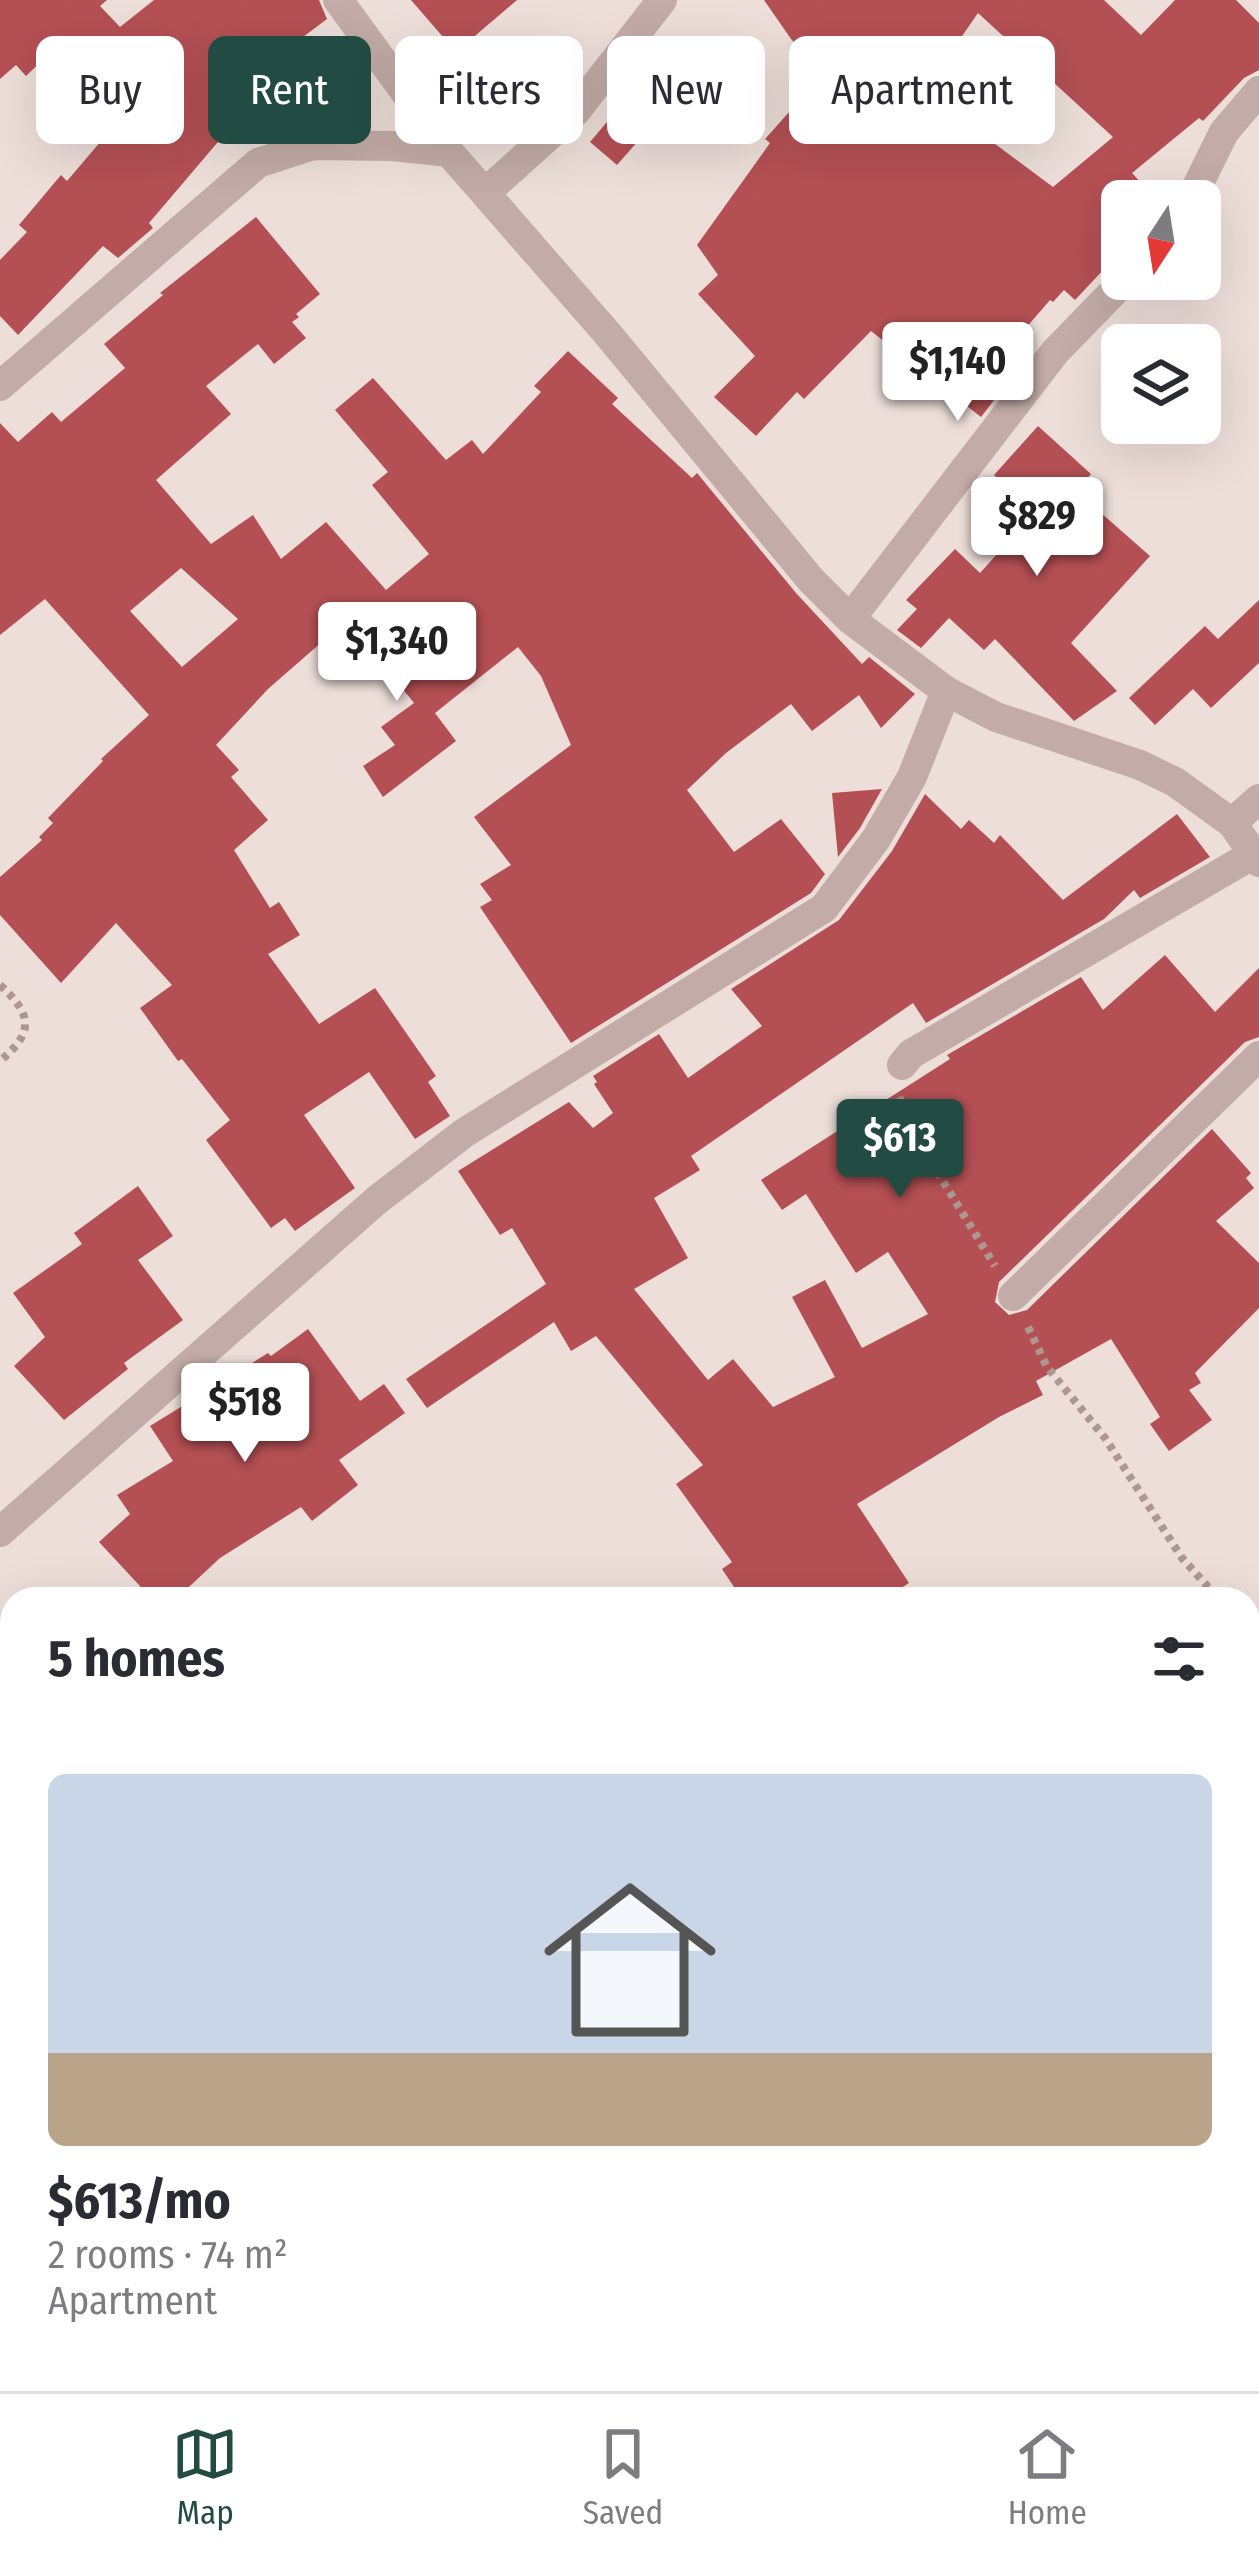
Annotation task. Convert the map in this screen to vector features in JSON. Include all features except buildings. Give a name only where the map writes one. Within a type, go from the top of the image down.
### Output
[{"type":"street","points":[[338,0],[449,152],[606,332],[811,580],[850,619],[946,692],[996,717],[1140,765],[1175,782],[1232,823],[1256,859],[911,1054],[902,1065]]},
{"type":"street","points":[[485,193],[575,112],[662,0]]},
{"type":"street","points":[[1200,180],[1224,132],[1259,91]]},
{"type":"street","points":[[0,386],[258,163],[313,146],[449,152]]},
{"type":"street","points":[[850,619],[1055,352],[1106,300]]},
{"type":"street","points":[[0,1532],[377,1199],[464,1133],[824,908],[876,839],[912,777],[946,692]]},
{"type":"street","points":[[1232,823],[1259,799]]},
{"type":"street","points":[[1013,1296],[1259,1056]]},
{"type":"path","points":[[0,985],[20,1003],[26,1016],[26,1030],[0,1061]]},
{"type":"path","points":[[902,1065],[896,1089],[922,1147],[1013,1296],[1047,1367],[1106,1438],[1182,1558],[1209,1587]]}]
